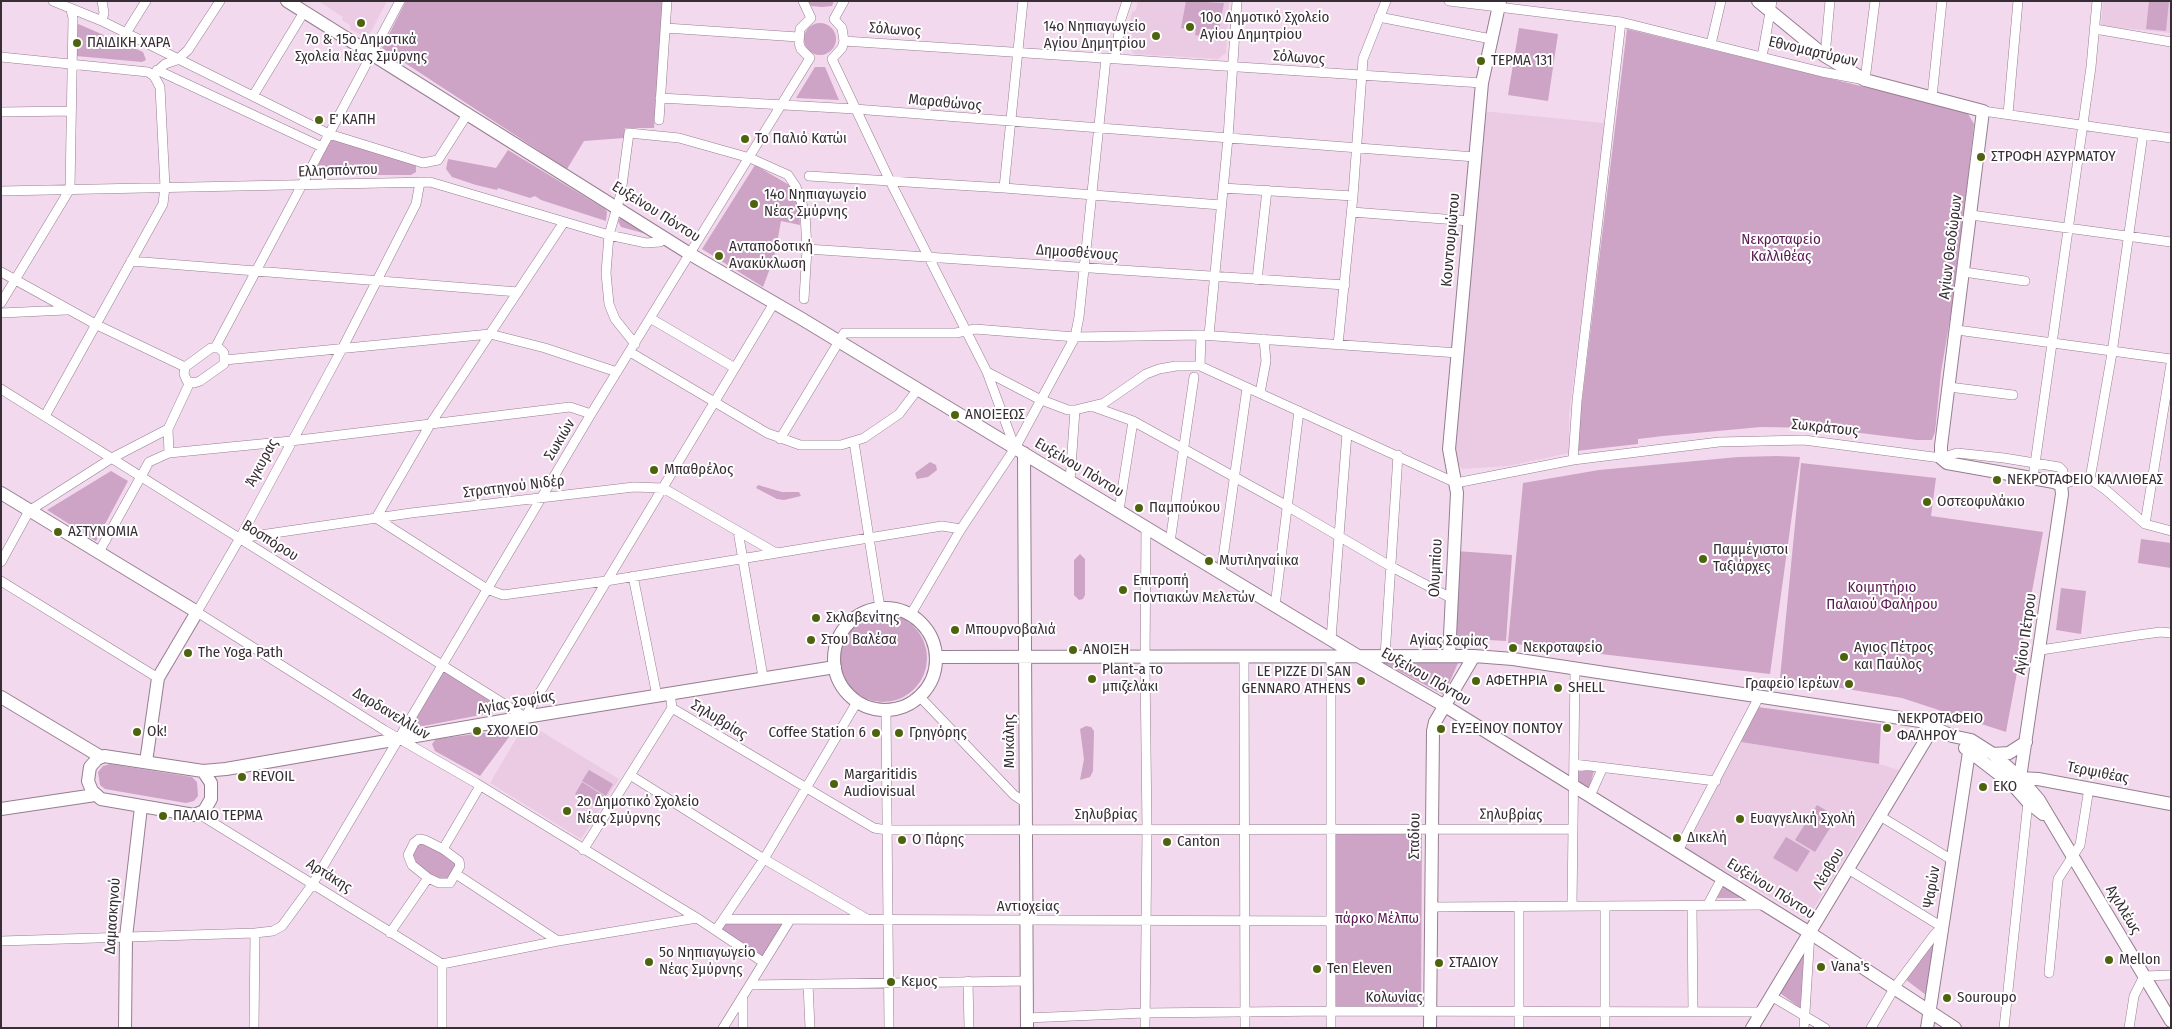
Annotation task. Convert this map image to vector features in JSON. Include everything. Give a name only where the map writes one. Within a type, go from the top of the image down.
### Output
[{"type":"street","points":[[53,1],[71,10],[84,12],[177,60],[330,134],[424,163],[434,162],[442,157],[468,113]]},
{"type":"street","points":[[102,1],[104,13],[102,21]]},
{"type":"street","points":[[126,33],[146,1]]},
{"type":"street","points":[[156,73],[165,64],[177,60],[188,50],[220,1]]},
{"type":"street","name":"Ευξείνου Πόντου","points":[[287,1],[690,254],[918,389],[1358,656],[1447,703],[1590,796],[1895,987],[1955,1028]]},
{"type":"street","points":[[215,348],[400,1]]},
{"type":"street","points":[[659,120],[667,1]]},
{"type":"street","points":[[666,28],[798,37],[805,22],[811,18],[803,1]]},
{"type":"street","points":[[844,1],[834,19],[842,28],[844,40],[842,48],[832,59],[890,182],[987,372],[1020,451]]},
{"type":"street","points":[[1004,188],[1023,1]]},
{"type":"street","points":[[911,614],[961,529],[1020,451],[1040,399],[1063,362],[1075,337],[1079,317],[1098,129],[1111,59],[1127,1]]},
{"type":"street","points":[[1200,366],[1214,277],[1228,138],[1237,1]]},
{"type":"street","points":[[1338,345],[1352,212],[1365,50],[1386,1]]},
{"type":"street","name":"Εθνομαρτύρων","points":[[1448,1],[1499,4],[1621,22],[1865,80],[1983,111],[2171,138]]},
{"type":"street","points":[[1711,44],[1722,1]]},
{"type":"street","points":[[1758,1],[1771,6],[1825,56],[1865,80],[1875,1]]},
{"type":"street","points":[[1825,56],[1830,1]]},
{"type":"street","points":[[1932,97],[1942,1]]},
{"type":"street","points":[[2008,114],[2018,1]]},
{"type":"street","points":[[2033,478],[2083,126],[2095,29],[2096,1]]},
{"type":"street","name":"Κουντουριώτου","points":[[1456,483],[1449,449],[1475,157],[1482,83],[1499,4]]},
{"type":"street","points":[[1762,57],[1771,6]]},
{"type":"street","points":[[1,303],[70,189],[73,18],[71,10]]},
{"type":"street","points":[[253,96],[304,12]]},
{"type":"street","points":[[1379,17],[1491,39]]},
{"type":"street","points":[[1573,460],[1576,401],[1621,22]]},
{"type":"street","points":[[2095,29],[2171,42]]},
{"type":"street","name":"Σωκιών","points":[[1,941],[254,933],[273,931],[282,926],[312,884],[591,414],[810,58],[801,49],[798,37]]},
{"type":"street","name":"Σόλωνος","points":[[844,40],[1482,83]]},
{"type":"street","points":[[1,57],[156,73],[322,147]]},
{"type":"street","points":[[45,416],[163,204],[165,187],[160,87],[156,73]]},
{"type":"street","name":"Μαραθώνος","points":[[660,98],[855,109],[1356,148]]},
{"type":"street","points":[[1,112],[71,111]]},
{"type":"street","name":"Αγίων Θεοδώρων","points":[[1941,458],[1940,446],[1964,272],[1983,111]]},
{"type":"street","points":[[804,299],[807,248],[805,213],[796,187],[788,174],[750,158],[678,138],[629,133],[617,207],[609,234],[606,273],[609,304],[632,348],[714,403],[780,439],[813,446],[854,442],[875,432],[899,414],[918,389]]},
{"type":"street","points":[[2143,134],[2112,353],[2090,479],[2106,490],[2145,524],[2171,531]]},
{"type":"street","points":[[1356,148],[1475,157]]},
{"type":"street","points":[[809,176],[1004,188],[1221,205]]},
{"type":"street","name":"Ελλησπόντου","points":[[1,191],[420,182],[440,184],[564,222],[646,243],[660,242],[665,238]]},
{"type":"street","name":"Άγκυρας","points":[[146,762],[158,678],[240,538],[343,347],[416,204],[420,182]]},
{"type":"street","points":[[1223,188],[1353,196]]},
{"type":"street","points":[[1257,280],[1267,190]]},
{"type":"street","points":[[1352,212],[1470,221]]},
{"type":"street","points":[[1971,215],[2171,242]]},
{"type":"street","points":[[564,222],[431,423],[376,518],[487,589],[503,595],[606,581],[942,526],[961,529]]},
{"type":"street","name":"Δημοσθένους","points":[[807,248],[1345,286]]},
{"type":"street","points":[[131,260],[256,272],[518,292]]},
{"type":"street","points":[[1,272],[97,325],[185,367]]},
{"type":"street","points":[[1964,272],[2025,281]]},
{"type":"street","points":[[525,717],[774,303]]},
{"type":"street","points":[[1,313],[68,310]]},
{"type":"street","points":[[650,318],[735,368]]},
{"type":"street","points":[[780,439],[844,333],[956,333],[965,330],[1075,337],[1205,335],[1458,353]]},
{"type":"street","points":[[1956,330],[2171,360]]},
{"type":"street","points":[[225,360],[490,334],[537,346],[617,372]]},
{"type":"street","points":[[1260,393],[1266,361],[1264,339]]},
{"type":"street","points":[[215,348],[224,353],[225,360],[222,367],[200,382],[190,382],[184,374],[185,367],[208,350],[215,348]]},
{"type":"street","points":[[2145,524],[2171,364]]},
{"type":"street","points":[[987,372],[1040,399],[1068,410],[1075,410],[1094,408],[1119,394],[1146,374],[1159,368],[1200,366],[1456,483]]},
{"type":"street","points":[[1170,542],[1194,377]]},
{"type":"street","points":[[169,453],[168,429],[190,382]]},
{"type":"street","points":[[1949,387],[2013,395]]},
{"type":"street","points":[[1221,572],[1247,388]]},
{"type":"street","name":"Βοσπόρου","points":[[1,389],[525,717]]},
{"type":"street","points":[[98,552],[149,462],[169,453],[292,441],[570,407],[591,414]]},
{"type":"street","points":[[1094,408],[1132,421],[1287,506],[1390,566],[1451,598]]},
{"type":"street","points":[[1070,481],[1075,410]]},
{"type":"street","points":[[1275,606],[1299,411]]},
{"type":"street","points":[[1119,510],[1132,421]]},
{"type":"street","points":[[1,562],[29,511],[112,458],[168,429]]},
{"type":"street","points":[[1331,639],[1347,433]]},
{"type":"street","name":"Σωκράτους","points":[[1456,483],[1573,460],[1719,442],[1804,440],[1941,458],[1947,463],[2033,478],[2061,485],[2075,480],[2090,479]]},
{"type":"street","points":[[854,442],[880,608]]},
{"type":"street","name":"Μυκάλης","points":[[1020,451],[1026,657],[1027,1023]]},
{"type":"street","points":[[1941,458],[1957,453],[2059,467],[2062,471],[2061,485]]},
{"type":"street","points":[[1385,656],[1398,455]]},
{"type":"street","name":"Ολυμπίου","points":[[1449,656],[1456,483]]},
{"type":"street","name":"Αγίου Πέτρου","points":[[2016,782],[2026,742],[2041,650],[2062,494],[2061,485]]},
{"type":"street","name":"Στρατηγού Νιδέρ","points":[[240,538],[376,518],[634,487],[663,488],[776,553]]},
{"type":"street","name":"Δαρδανελλίων","points":[[1,493],[399,738],[697,918],[763,962]]},
{"type":"street","points":[[1144,1028],[1147,829],[1146,528]]},
{"type":"street","points":[[738,531],[762,677]]},
{"type":"street","points":[[583,850],[672,708],[664,694],[633,576]]},
{"type":"street","points":[[1,581],[158,678]]},
{"type":"street","points":[[880,608],[901,610],[911,614],[929,632],[936,657],[932,679],[920,697],[906,706],[886,710],[866,707],[857,702],[844,689],[835,667],[835,648],[843,630],[857,616],[880,608]]},
{"type":"street","points":[[1317,656],[1322,646],[1319,631]]},
{"type":"street","points":[[2041,650],[2161,632],[2171,634]]},
{"type":"street","points":[[1244,656],[1245,1028]]},
{"type":"street","points":[[1331,656],[1331,1028]]},
{"type":"street","name":"Αγίας Σοφίας","points":[[936,657],[1474,656],[1513,659],[1575,670],[1904,718],[1934,726],[1952,736],[1969,752],[2016,782]]},
{"type":"street","name":"Σταδίου","points":[[1430,1028],[1433,731],[1435,722],[1474,656]]},
{"type":"street","name":"Αγίας Σοφίας","points":[[101,757],[111,756],[202,771],[226,769],[762,677],[835,667]]},
{"type":"street","points":[[1572,906],[1575,670]]},
{"type":"street","points":[[1,697],[101,757],[94,762],[89,772],[90,787],[95,795],[102,799],[190,815],[199,814],[207,808],[212,799],[211,783],[202,771]]},
{"type":"street","points":[[920,697],[1014,794],[1026,803]]},
{"type":"street","points":[[1678,850],[1759,697]]},
{"type":"street","points":[[716,930],[764,859],[857,702]]},
{"type":"street","name":"Σηλυβρίας","points":[[672,708],[874,828],[887,830],[1431,827],[1573,829]]},
{"type":"street","points":[[886,710],[889,1028]]},
{"type":"street","name":"Λέσβου","points":[[1752,1028],[1934,726]]},
{"type":"street","name":"Αγίας Σοφίας","points":[[1952,736],[1970,740],[1993,754],[2016,782]]},
{"type":"street","points":[[1993,754],[2009,754],[2026,742]]},
{"type":"street","name":"Ψαρών","points":[[1927,1028],[1969,752]]},
{"type":"street","points":[[1574,764],[1716,781]]},
{"type":"street","points":[[1590,796],[1603,767]]},
{"type":"street","points":[[630,775],[764,859],[868,920]]},
{"type":"street","name":"Τερψιθέας","points":[[2016,782],[2089,788],[2171,804]]},
{"type":"street","name":"Αχιλλέως","points":[[2016,782],[2028,802],[2047,816]]},
{"type":"street","name":"Αχιλλέως","points":[[2016,782],[2039,800],[2072,859],[2171,1021]]},
{"type":"street","points":[[443,849],[480,786]]},
{"type":"street","points":[[2049,973],[2058,879],[2080,845],[2089,788]]},
{"type":"street","points":[[1,809],[95,795]]},
{"type":"street","points":[[2004,1028],[2028,802]]},
{"type":"street","name":"Δαμασκηνού","points":[[125,1028],[126,937],[141,807]]},
{"type":"street","name":"Αρτάκης","points":[[199,814],[442,964]]},
{"type":"street","points":[[1880,816],[1952,860]]},
{"type":"street","points":[[425,840],[443,849],[459,861],[460,866],[456,874],[450,883],[445,884],[428,878],[409,860],[408,855],[414,842],[425,840]]},
{"type":"street","points":[[1848,869],[1942,927],[1934,934],[1895,987],[1872,1028]]},
{"type":"street","points":[[456,874],[558,941]]},
{"type":"street","points":[[390,932],[428,878]]},
{"type":"street","points":[[1706,906],[1722,878]]},
{"type":"street","points":[[1430,907],[1766,905]]},
{"type":"street","points":[[1519,906],[1519,1028]]},
{"type":"street","points":[[1605,906],[1605,1028]]},
{"type":"street","points":[[1692,906],[1693,1012]]},
{"type":"street","points":[[442,1028],[442,964],[558,941],[697,918]]},
{"type":"street","name":"Αντιοχείας","points":[[725,919],[1331,921]]},
{"type":"street","points":[[723,1028],[790,920]]},
{"type":"street","points":[[254,933],[254,1028]]},
{"type":"street","points":[[1804,1028],[1810,933]]},
{"type":"street","points":[[2129,1028],[2134,996],[2144,976],[2171,975]]},
{"type":"street","points":[[968,981],[969,1028]]},
{"type":"street","points":[[750,985],[1027,981]]},
{"type":"street","points":[[808,984],[810,1028]]},
{"type":"street","points":[[1771,996],[1825,1028]]},
{"type":"street","points":[[743,998],[743,1028]]},
{"type":"street","name":"Κολωνίας","points":[[1027,1023],[1144,1013],[1331,1011],[1519,1013],[1762,1012]]},
{"type":"shaded area","name":"7ο & 15ο Δημοτικά Σχολεία Νέας Σμύρνης","points":[[318,1],[387,1],[367,39],[350,29],[350,25],[342,20],[343,17]]},
{"type":"shaded area","points":[[1138,1],[1229,1],[1226,53],[1218,59],[1134,54],[1125,41],[1132,12],[1136,10]]},
{"type":"shaded area","points":[[2103,1],[2171,1],[2171,33],[2101,26]]},
{"type":"shaded area","points":[[1482,111],[1604,123],[1596,212],[1569,414],[1569,453],[1508,466],[1462,469],[1455,461],[1458,400]]},
{"type":"shaded area","name":"2ο Δημοτικό Σχολείο Νέας Σμύρνης","points":[[539,730],[619,779],[581,839],[490,783],[519,734]]},
{"type":"shaded area","points":[[1741,742],[1879,764],[1899,770],[1807,919],[1685,848]]},
{"type":"green space","points":[[406,1],[663,1],[654,128],[625,128],[624,138],[584,141],[567,169],[382,48]]},
{"type":"green space","points":[[808,1],[834,1],[832,6],[822,7],[811,6]]},
{"type":"green space","points":[[1186,1],[1224,3],[1217,39],[1195,35],[1196,31],[1181,28]]},
{"type":"green space","points":[[2149,1],[2169,1],[2166,31],[2146,29]]},
{"type":"green space","points":[[76,23],[143,52],[146,60],[142,62],[76,56]]},
{"type":"green space","points":[[820,23],[832,27],[836,39],[832,51],[820,55],[808,51],[804,39],[808,27]]},
{"type":"green space","points":[[1519,28],[1558,34],[1548,101],[1508,95]]},
{"type":"green space","name":"Νεκροταφείο Καλλιθέας","points":[[1627,29],[1967,112],[1974,124],[1956,284],[1941,372],[1935,432],[1932,440],[1917,440],[1820,428],[1761,427],[1638,439],[1638,444],[1576,451]]},
{"type":"green space","points":[[815,67],[825,67],[839,100],[796,98]]},
{"type":"green space","points":[[332,139],[416,163],[416,172],[411,175],[314,175],[329,140]]},
{"type":"green space","points":[[508,150],[605,209],[607,212],[606,221],[541,200],[535,196],[530,198],[498,188],[497,190],[476,185],[452,177],[446,169],[448,159],[496,168]]},
{"type":"green space","points":[[755,165],[791,186],[799,210],[800,225],[781,221],[775,255],[763,287],[702,249]]},
{"type":"green space","points":[[621,217],[650,235],[621,227],[618,221]]},
{"type":"green space","points":[[1738,457],[1800,457],[1770,674],[1508,643],[1523,483],[1599,470]]},
{"type":"green space","points":[[930,462],[936,465],[937,470],[928,477],[917,479],[915,473]]},
{"type":"green space","name":"Κοιμητήριο Παλαιού Φαλήρου","points":[[1801,463],[1936,478],[1931,516],[2043,532],[2006,732],[1902,698],[1780,678]]},
{"type":"green space","points":[[111,471],[128,481],[96,541],[47,510]]},
{"type":"green space","points":[[758,485],[782,492],[799,492],[801,496],[784,500],[777,499],[756,488]]},
{"type":"green space","points":[[2141,539],[2171,543],[2171,568],[2138,563]]},
{"type":"green space","points":[[1456,551],[1512,555],[1506,641],[1453,638]]},
{"type":"green space","points":[[1080,554],[1085,559],[1085,595],[1083,599],[1079,600],[1074,595],[1074,560]]},
{"type":"green space","points":[[2061,588],[2086,591],[2081,634],[2056,630]]},
{"type":"green space","points":[[883,614],[900,617],[914,627],[924,641],[927,658],[924,675],[914,689],[900,699],[883,702],[866,699],[852,689],[842,675],[839,658],[842,641],[852,627],[866,617]]},
{"type":"green space","points":[[1380,661],[1458,663],[1444,695]]},
{"type":"green space","points":[[444,669],[501,707],[501,711],[418,727],[413,716]]},
{"type":"green space","points":[[1758,707],[1881,724],[1879,764],[1741,742]]},
{"type":"green space","points":[[1086,726],[1091,727],[1094,731],[1093,771],[1090,777],[1080,780],[1084,759],[1080,729]]},
{"type":"green space","points":[[515,729],[480,776],[435,751],[432,744],[436,739]]},
{"type":"green space","points":[[110,764],[192,777],[197,782],[198,796],[194,801],[186,803],[105,789],[100,785],[98,772],[103,766]]},
{"type":"green space","points":[[589,770],[613,784],[606,796],[582,781]]},
{"type":"green space","points":[[1577,771],[1594,771],[1589,789],[1576,779]]},
{"type":"green space","points":[[582,782],[606,797],[599,808],[575,794]]},
{"type":"green space","points":[[1817,805],[1837,817],[1815,852],[1795,840]]},
{"type":"green space","name":"πάρκο Μέλπω","points":[[1333,831],[1422,832],[1421,1007],[1332,1006]]},
{"type":"green space","points":[[1786,837],[1810,851],[1797,872],[1773,858]]},
{"type":"green space","points":[[419,839],[459,861],[445,884],[409,860]]},
{"type":"green space","points":[[1723,884],[1749,898],[1715,898]]},
{"type":"green space","points":[[725,919],[790,920],[763,962],[716,930]]},
{"type":"green space","points":[[1934,943],[1926,995],[1905,979],[1928,945]]},
{"type":"green space","points":[[1806,951],[1807,958],[1800,1008],[1780,993]]},
{"type":"place","name":"7ο & 15ο Δημοτικά Σχολεία Νέας Σμύρνης","points":[[361,23]]},
{"type":"place","name":"10ο Δημοτικό Σχολείο Αγίου Δημητρίου","points":[[1190,27]]},
{"type":"place","name":"14ο Νηπιαγωγείο Αγίου Δημητρίου","points":[[1156,36]]},
{"type":"place","name":"ΠΑΙΔΙΚΗ ΧΑΡΑ","points":[[77,43]]},
{"type":"place","name":"ΤΕΡΜΑ 131","points":[[1481,61]]},
{"type":"place","name":"Ε΄ ΚΑΠΗ","points":[[319,120]]},
{"type":"place","name":"Το Παλιό Κατώι","points":[[745,139]]},
{"type":"place","name":"ΣΤΡΟΦΗ ΑΣΥΡΜΑΤΟΥ","points":[[1981,157]]},
{"type":"place","name":"14ο Νηπιαγωγείο Νέας Σμύρνης","points":[[754,204]]},
{"type":"place","name":"Ανταποδοτική Ανακύκλωση","points":[[719,256]]},
{"type":"place","name":"ΑΝΟΙΞΕΩΣ","points":[[955,415]]},
{"type":"place","name":"Μπαθρέλος","points":[[654,470]]},
{"type":"place","name":"ΝΕΚΡΟΤΑΦΕΙΟ ΚΑΛΛΙΘΕΑΣ","points":[[1997,480]]},
{"type":"place","name":"Οστεοφυλάκιο","points":[[1927,502]]},
{"type":"place","name":"Παμπούκου","points":[[1139,508]]},
{"type":"place","name":"ΑΣΤΥΝΟΜΙΑ","points":[[58,532]]},
{"type":"place","name":"Παμμέγιστοι Ταξιάρχες","points":[[1703,559]]},
{"type":"place","name":"Μυτιληναίικα","points":[[1209,561]]},
{"type":"place","name":"Επιτροπή Ποντιακών Μελετών","points":[[1123,590]]},
{"type":"place","name":"Σκλαβενίτης","points":[[816,618]]},
{"type":"place","name":"Μπουρνοβαλιά","points":[[955,630]]},
{"type":"place","name":"Στου Βαλέσα","points":[[811,640]]},
{"type":"place","name":"Νεκροταφείο","points":[[1513,648]]},
{"type":"place","name":"ΑΝΟΙΞΗ","points":[[1073,650]]},
{"type":"place","name":"The Yoga Path","points":[[188,653]]},
{"type":"place","name":"Αγιος Πέτρος και Παύλος","points":[[1844,657]]},
{"type":"place","name":"Plant-a το μπιζελάκι","points":[[1092,679]]},
{"type":"place","name":"LE PIZZE DI SAN GENNARO ATHENS","points":[[1361,681]]},
{"type":"place","name":"ΑΦΕΤΗΡΙΑ","points":[[1476,681]]},
{"type":"place","name":"Γραφείο Ιερέων","points":[[1849,684]]},
{"type":"place","name":"SHELL","points":[[1558,688]]},
{"type":"place","name":"ΝΕΚΡΟΤΑΦΕΙΟ ΦΑΛΗΡΟΥ","points":[[1887,728]]},
{"type":"place","name":"ΕΥΞΕΙΝΟΥ ΠΟΝΤΟΥ","points":[[1441,729]]},
{"type":"place","name":"ΣΧΟΛΕΙΟ","points":[[477,731]]},
{"type":"place","name":"Ok!","points":[[137,732]]},
{"type":"place","name":"Coffee Station 6","points":[[876,733]]},
{"type":"place","name":"Γρηγόρης","points":[[899,733]]},
{"type":"place","name":"REVOIL","points":[[242,777]]},
{"type":"place","name":"Margaritidis Audiovisual","points":[[834,784]]},
{"type":"place","name":"EKO","points":[[1983,787]]},
{"type":"place","name":"2ο Δημοτικό Σχολείο Νέας Σμύρνης","points":[[567,811]]},
{"type":"place","name":"ΠΑΛΑΙΟ ΤΕΡΜΑ","points":[[163,816]]},
{"type":"place","name":"Ευαγγελική Σχολή","points":[[1740,819]]},
{"type":"place","name":"Δικελή","points":[[1677,838]]},
{"type":"place","name":"Ο Πάρης","points":[[902,840]]},
{"type":"place","name":"Canton","points":[[1167,842]]},
{"type":"place","name":"Mellon","points":[[2109,960]]},
{"type":"place","name":"5ο Νηπιαγωγείο Νέας Σμύρνης","points":[[649,962]]},
{"type":"place","name":"ΣΤΑΔΙΟΥ","points":[[1439,963]]},
{"type":"place","name":"Vana's","points":[[1821,967]]},
{"type":"place","name":"Ten Eleven","points":[[1317,969]]},
{"type":"place","name":"Κεμος","points":[[891,982]]},
{"type":"place","name":"Souroupo","points":[[1947,998]]}]
